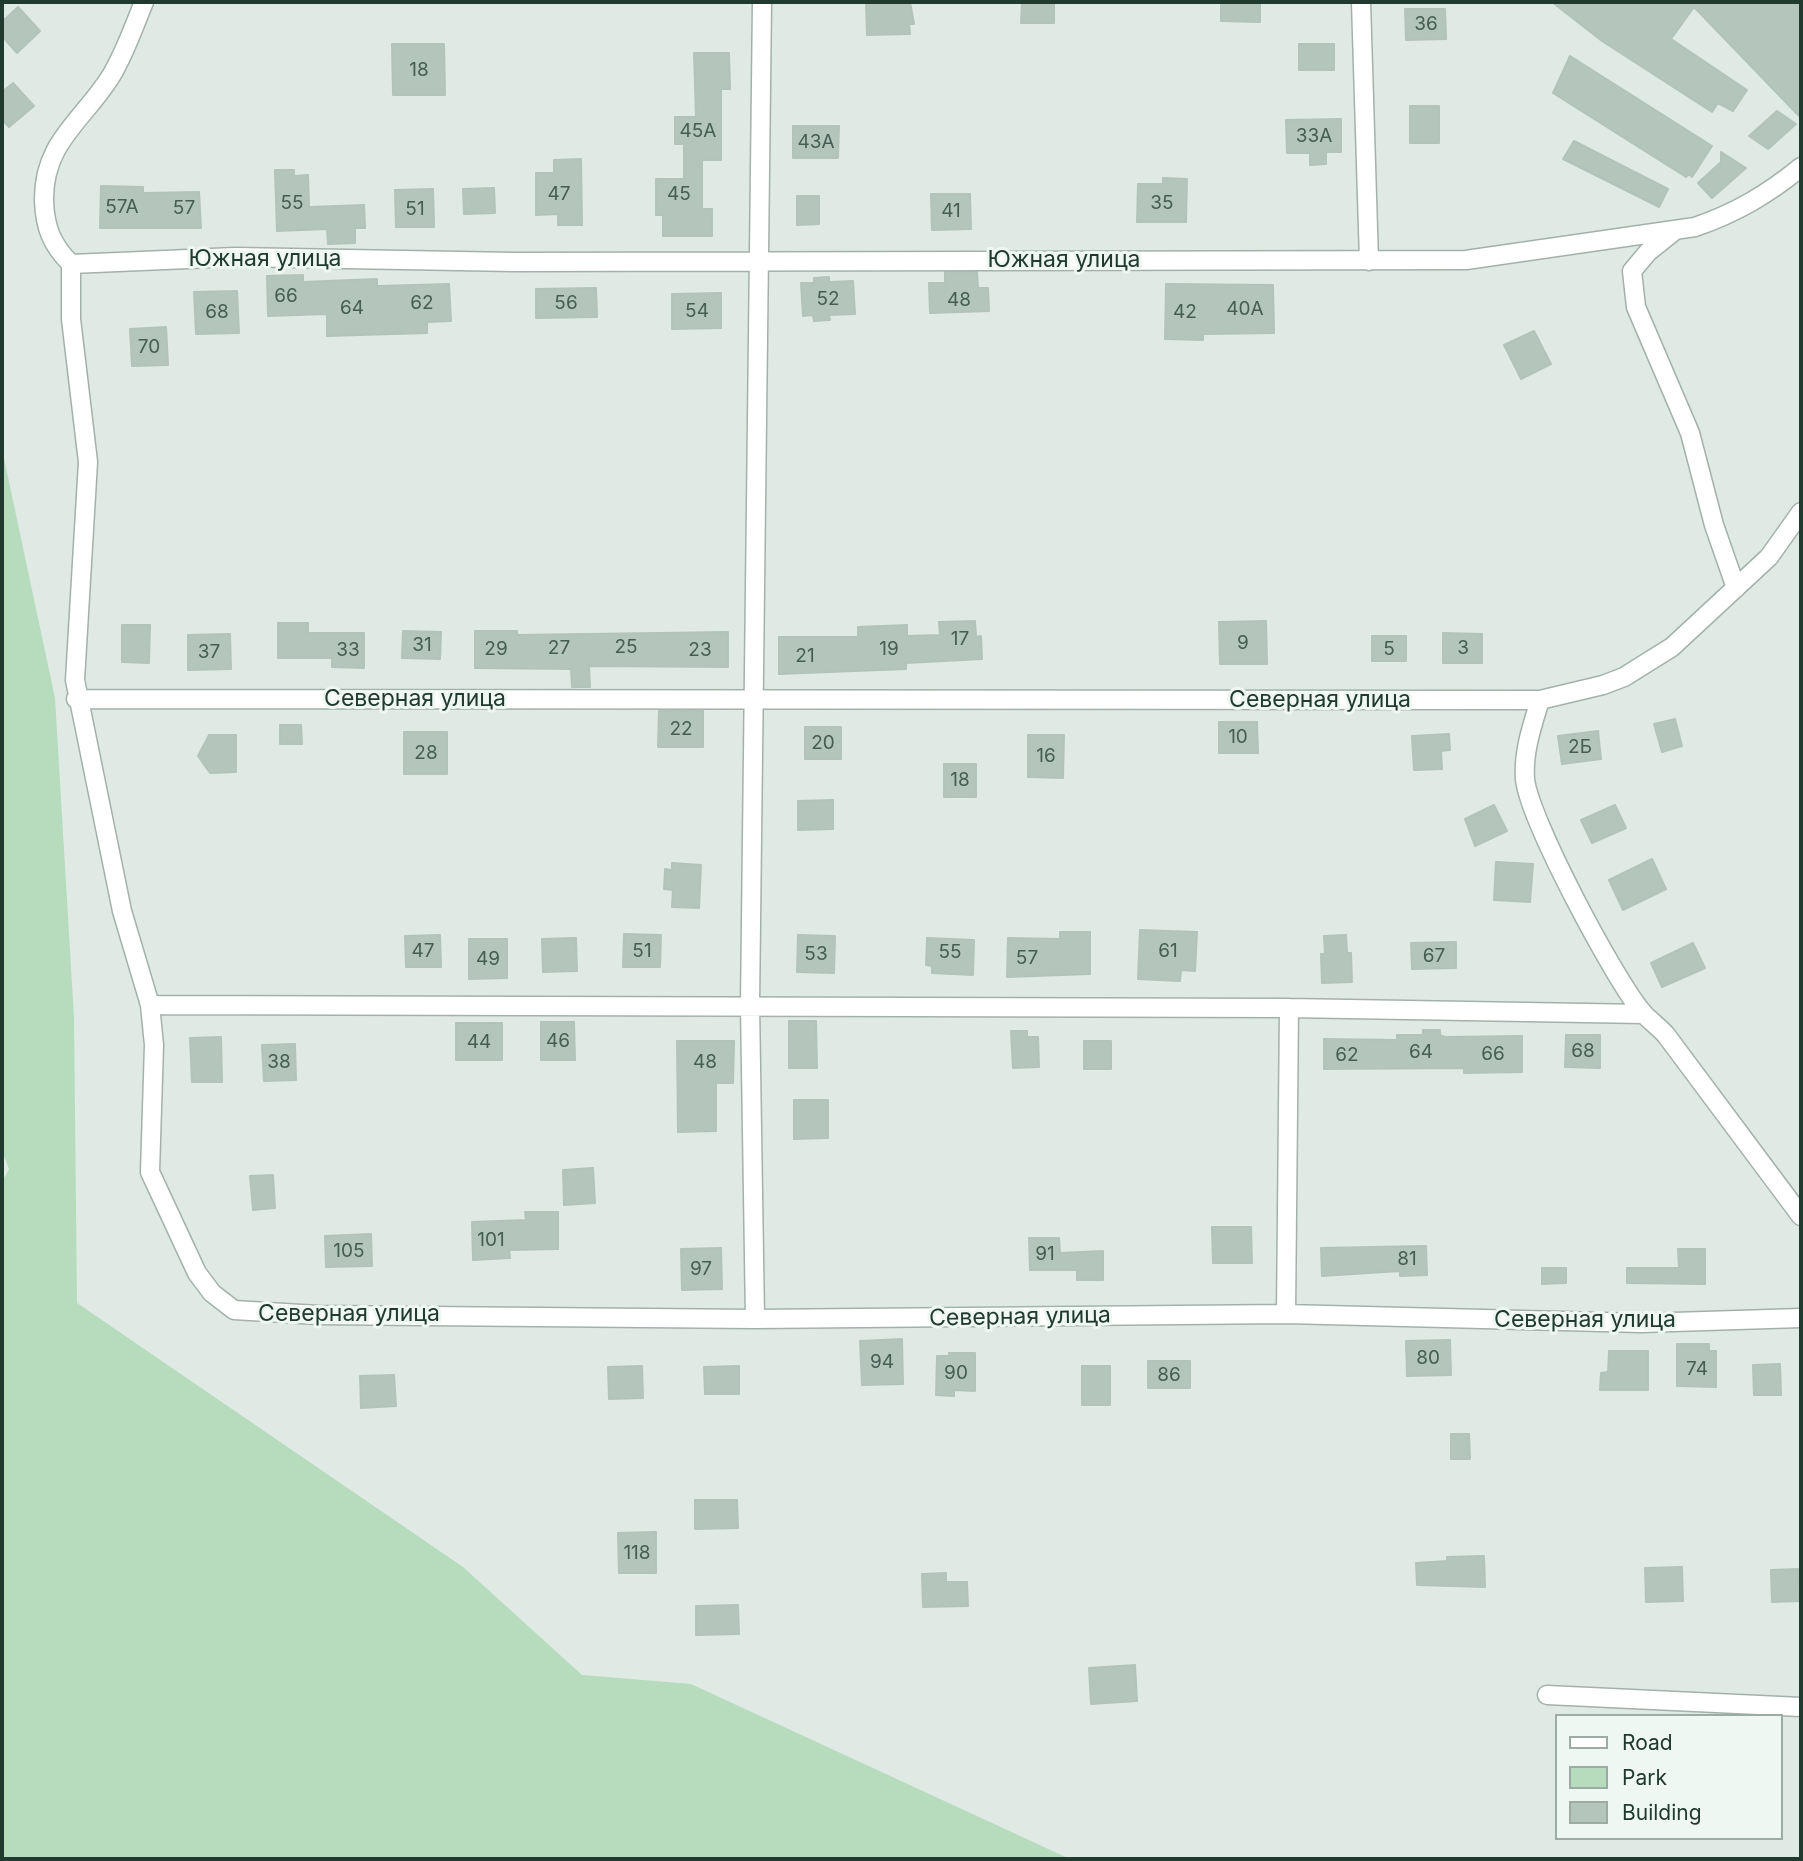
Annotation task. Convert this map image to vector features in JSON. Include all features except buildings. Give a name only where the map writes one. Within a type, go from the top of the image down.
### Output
[{"type":"street","points":[[71,264],[57,250],[48,233],[45,208],[46,171],[60,142],[112,75],[144,2]]},
{"type":"street","points":[[755,1319],[750,1005],[762,2]]},
{"type":"street","points":[[1361,2],[1369,261]]},
{"type":"street","name":"Южная улица","points":[[71,264],[235,257],[514,262],[758,259],[1466,260],[1695,227],[1725,217],[1759,199],[1801,167]]},
{"type":"street","points":[[1676,230],[1648,252],[1632,271],[1636,307],[1690,433],[1714,525],[1736,588]]},
{"type":"street","name":"Северная улица","points":[[71,264],[71,319],[88,462],[74,661],[76,699],[122,911],[150,1005],[154,1045],[150,1172],[197,1273],[212,1293],[234,1310],[250,1314],[755,1319],[1286,1314],[1641,1322],[1801,1318]]},
{"type":"street","name":"Северная улица","points":[[76,699],[1540,700],[1603,685],[1672,647],[1780,545],[1801,512]]},
{"type":"street","points":[[1540,700],[1525,760],[1529,799],[1619,978],[1644,1014],[1666,1035],[1801,1216]]},
{"type":"street","points":[[150,1005],[1289,1008],[1644,1014]]},
{"type":"street","points":[[1286,1314],[1289,1008]]},
{"type":"street","points":[[1547,1695],[1801,1707]]},
{"type":"green space","points":[[2,449],[55,698],[74,1018],[77,1303],[463,1567],[582,1675],[691,1684],[1070,1859],[2,1859],[2,1182],[9,1169],[2,1151]]}]
